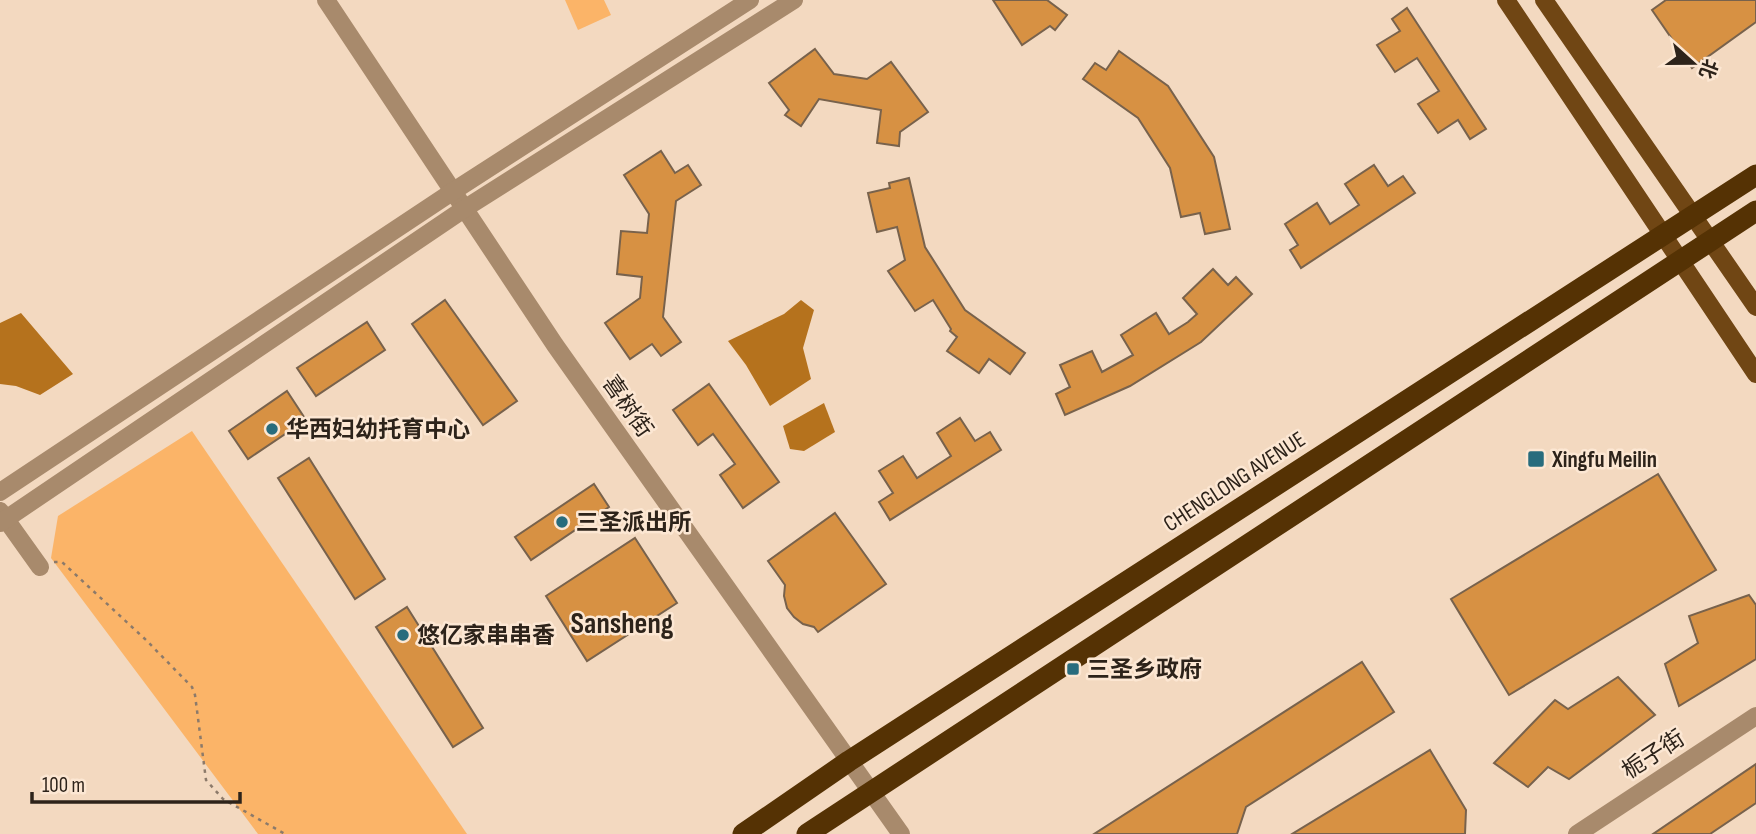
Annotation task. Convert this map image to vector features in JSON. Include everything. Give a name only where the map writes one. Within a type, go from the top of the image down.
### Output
[{"type":"highway","name":"CHENGLONG AVENUE","points":[[743,834],[849,761],[1756,174]]},
{"type":"highway","points":[[807,834],[1756,211]]},
{"type":"main road","points":[[1506,0],[1756,374]]},
{"type":"main road","points":[[1544,0],[1756,307]]},
{"type":"street","name":"喜树街","points":[[326,0],[555,345],[901,834]]},
{"type":"street","points":[[0,492],[452,192],[750,0]]},
{"type":"street","points":[[39,565],[2,517],[464,209],[794,0]]},
{"type":"street","name":"栀子街","points":[[1577,834],[1756,716]]},
{"type":"path","points":[[39,565],[62,562],[192,687],[206,780],[223,799],[285,834]]},
{"type":"shaded area","points":[[565,0],[604,0],[611,15],[578,30]]},
{"type":"shaded area","points":[[801,300],[814,310],[803,348],[811,379],[770,406],[728,341],[784,314]]},
{"type":"shaded area","points":[[21,313],[73,374],[40,395],[16,386],[0,384],[0,323]]},
{"type":"shaded area","points":[[824,403],[835,432],[804,451],[790,449],[783,426]]},
{"type":"shaded area","points":[[192,431],[467,834],[258,834],[51,558],[58,516]]},
{"type":"building","points":[[993,0],[1047,0],[1067,15],[1055,30],[1050,26],[1022,45]]},
{"type":"building","points":[[1666,0],[1756,0],[1756,22],[1692,68],[1652,10]]},
{"type":"building","points":[[1407,8],[1486,129],[1470,139],[1458,120],[1438,133],[1418,104],[1439,91],[1417,58],[1395,72],[1377,45],[1400,31],[1392,19]]},
{"type":"building","points":[[815,49],[834,74],[867,79],[891,62],[928,112],[900,132],[899,146],[877,143],[881,110],[819,99],[801,126],[785,115],[789,110],[769,83]]},
{"type":"building","points":[[1119,51],[1168,86],[1214,157],[1230,229],[1205,234],[1200,213],[1181,217],[1170,168],[1138,118],[1083,79],[1095,63],[1106,70]]},
{"type":"building","points":[[661,151],[675,173],[688,165],[701,185],[676,201],[663,317],[681,342],[661,356],[652,344],[630,359],[605,323],[640,298],[642,277],[617,274],[621,231],[647,233],[649,214],[624,175]]},
{"type":"building","points":[[1374,165],[1388,186],[1403,176],[1415,193],[1301,268],[1290,250],[1298,245],[1285,224],[1317,203],[1330,224],[1359,205],[1345,184]]},
{"type":"building","points":[[909,178],[925,247],[965,310],[1025,353],[1010,374],[989,359],[979,373],[947,351],[957,337],[950,331],[933,300],[915,311],[888,271],[905,260],[897,227],[877,232],[868,193],[890,188],[889,183]]},
{"type":"building","points":[[1213,269],[1228,285],[1236,277],[1252,294],[1201,342],[1130,386],[1065,415],[1056,394],[1070,387],[1060,365],[1092,351],[1102,372],[1133,355],[1121,335],[1156,313],[1169,334],[1197,314],[1183,298]]},
{"type":"building","points":[[445,300],[517,401],[483,425],[412,324]]},
{"type":"building","points":[[367,322],[385,350],[316,396],[297,368]]},
{"type":"building","points":[[709,384],[779,482],[743,508],[720,475],[735,464],[713,434],[698,445],[673,410]]},
{"type":"building","points":[[287,391],[306,420],[248,459],[229,431]]},
{"type":"building","points":[[960,418],[975,441],[990,432],[1001,450],[890,520],[879,502],[893,493],[879,471],[903,456],[917,478],[951,456],[937,433]]},
{"type":"building","points":[[309,458],[385,579],[355,599],[278,478]]},
{"type":"building","points":[[1658,474],[1716,570],[1509,695],[1451,599]]},
{"type":"building","name":"三圣派出所","points":[[594,484],[609,507],[531,560],[515,537]]},
{"type":"building","points":[[835,513],[886,584],[818,632],[814,627],[803,624],[787,608],[785,585],[768,561]]},
{"type":"building","points":[[635,538],[677,603],[587,661],[546,596]]},
{"type":"building","points":[[1749,595],[1756,605],[1756,659],[1679,706],[1665,664],[1698,643],[1689,616]]},
{"type":"building","points":[[407,607],[483,728],[453,747],[376,627]]},
{"type":"building","points":[[1362,662],[1394,712],[1246,807],[1237,834],[1094,834]]},
{"type":"building","points":[[1618,677],[1655,715],[1569,779],[1548,767],[1528,787],[1494,763],[1555,700],[1568,709]]},
{"type":"building","points":[[1430,750],[1466,810],[1465,834],[1292,834]]},
{"type":"building","points":[[1756,764],[1756,803],[1710,834],[1653,834]]},
{"type":"place","name":"华西妇幼托育中心","points":[[272,429]]},
{"type":"place","name":"Xingfu Meilin","points":[[1536,459]]},
{"type":"place","name":"三圣派出所","points":[[562,522]]},
{"type":"place","name":"悠亿家串串香","points":[[403,635]]},
{"type":"place","name":"三圣乡政府","points":[[1073,669]]},
{"type":"district","name":"Sansheng","points":[[622,623]]}]
